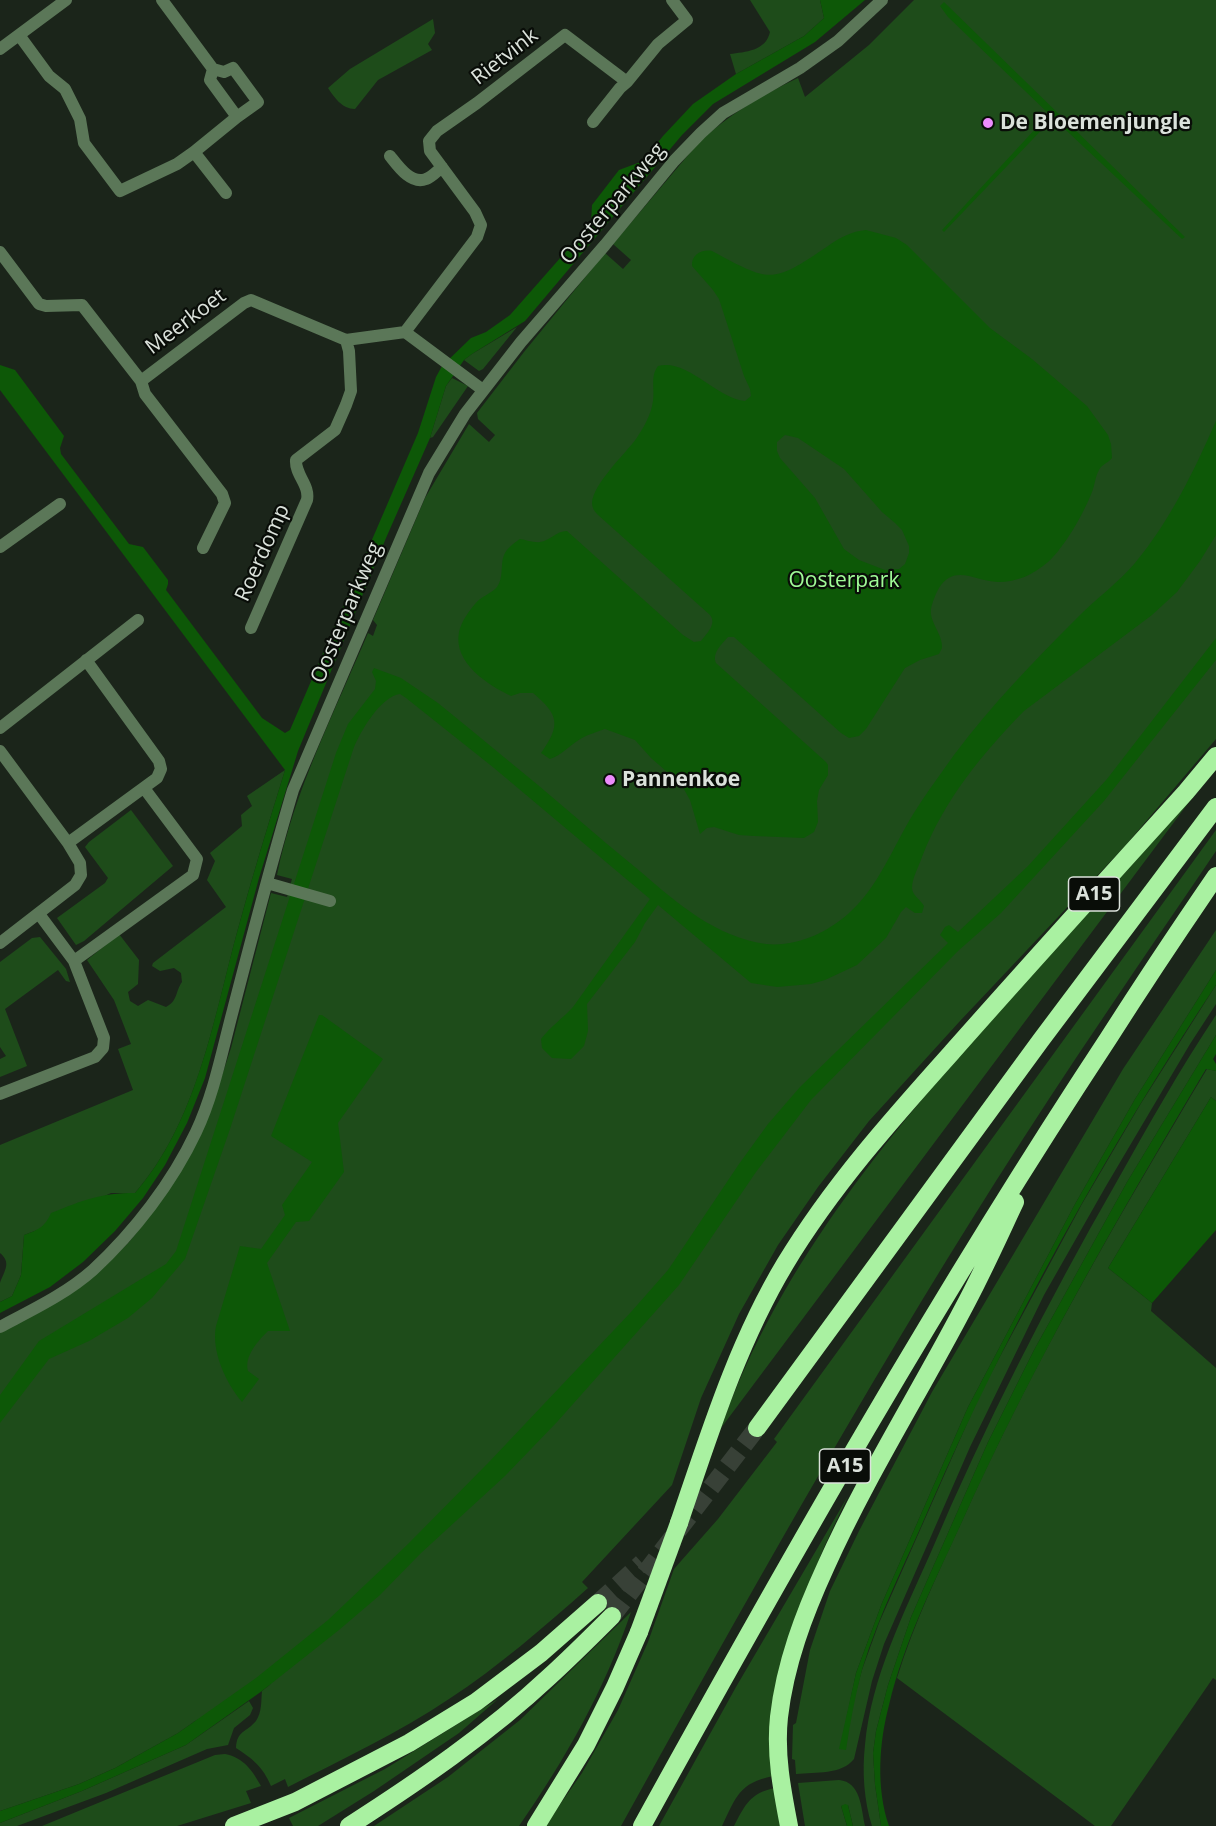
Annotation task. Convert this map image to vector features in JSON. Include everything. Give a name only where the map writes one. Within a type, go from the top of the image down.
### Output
[{"type":"highway","name":"A15","points":[[536,1826],[586,1745],[615,1688],[639,1632],[680,1523],[720,1403],[756,1318],[785,1264],[819,1212],[864,1152],[1216,756]]},
{"type":"highway","name":"A15","points":[[757,1428],[1041,1040],[1216,807]]},
{"type":"highway","name":"A15","points":[[642,1826],[744,1641],[925,1328],[1059,1113],[1216,876]]},
{"type":"highway","points":[[789,1826],[779,1765],[779,1719],[786,1676],[800,1626],[844,1524],[964,1308],[1059,1113]]},
{"type":"highway","points":[[234,1826],[295,1802],[409,1743],[476,1702],[541,1653],[598,1603]]},
{"type":"highway","points":[[349,1826],[448,1759],[495,1723],[549,1678],[612,1616]]},
{"type":"street","points":[[0,49],[66,0]]},
{"type":"street","points":[[19,35],[49,76],[65,89],[80,118],[84,143],[120,191],[177,164],[258,102],[233,68],[224,72],[213,69],[162,0]]},
{"type":"street","points":[[593,122],[658,44],[687,20],[672,0]]},
{"type":"street","name":"Oosterparkweg","points":[[0,1327],[55,1298],[92,1271],[156,1199],[196,1132],[207,1104],[293,790],[417,500],[448,440],[483,390],[521,342],[674,161],[701,133],[723,113],[800,68],[838,40],[882,0]]},
{"type":"street","name":"Rietvink","points":[[405,332],[477,237],[481,225],[475,212],[430,151],[429,141],[437,131],[565,35],[627,82]]},
{"type":"street","points":[[213,69],[210,80],[237,117]]},
{"type":"street","points":[[194,152],[226,193]]},
{"type":"street","points":[[390,156],[409,177],[417,181],[426,180],[442,168]]},
{"type":"street","name":"Meerkoet","points":[[0,252],[39,304],[46,306],[82,305],[141,381],[145,394],[222,494],[225,503],[203,548]]},
{"type":"street","name":"Meerkoet","points":[[141,381],[251,300],[346,340]]},
{"type":"street","points":[[346,340],[405,332],[483,390]]},
{"type":"street","name":"Roerdomp","points":[[251,628],[307,500],[309,492],[296,468],[296,460],[335,430],[349,398],[351,391],[349,351],[346,340]]},
{"type":"street","points":[[1,546],[60,504]]},
{"type":"street","points":[[0,728],[138,620]]},
{"type":"street","points":[[68,843],[157,778],[161,769],[159,761],[86,660]]},
{"type":"street","points":[[0,751],[68,843],[80,863],[81,875],[75,885],[0,943]]},
{"type":"street","points":[[74,961],[193,875],[197,859],[144,788]]},
{"type":"street","points":[[267,883],[330,901]]},
{"type":"street","points":[[0,1094],[95,1057],[103,1048],[104,1038],[74,961],[39,914]]},
{"type":"green space","points":[[750,0],[820,0],[824,18],[804,36],[736,74],[730,54],[760,47],[770,32]]},
{"type":"green space","name":"Oosterpark","points":[[914,0],[1216,0],[1216,739],[1125,846],[869,1121],[818,1187],[778,1245],[739,1314],[701,1398],[672,1485],[582,1582],[588,1588],[571,1603],[503,1660],[449,1699],[350,1756],[288,1787],[285,1779],[271,1786],[257,1764],[236,1748],[240,1735],[258,1718],[262,1691],[271,1684],[195,1721],[115,1768],[79,1784],[0,1811],[0,1333],[105,1266],[129,1242],[149,1217],[211,1109],[231,1048],[271,893],[287,897],[292,879],[277,875],[284,844],[305,782],[368,633],[373,636],[377,625],[373,620],[425,498],[469,424],[489,442],[495,435],[478,419],[477,413],[605,253],[623,269],[631,260],[613,244],[700,141],[747,106],[798,78],[805,97],[869,45]],"holes":[[[268,967],[188,1245],[177,1251]]]},
{"type":"green space","points":[[433,19],[435,33],[428,44],[432,50],[378,80],[355,109],[342,105],[328,88],[350,69]]},
{"type":"green space","points":[[517,327],[483,369],[479,371],[464,360],[472,354]]},
{"type":"green space","points":[[452,378],[468,386],[433,437],[430,438],[446,386]]},
{"type":"green space","points":[[1216,766],[721,1428],[746,1366],[775,1308],[809,1251],[846,1197],[927,1093]]},
{"type":"green space","points":[[285,770],[236,936],[200,1071],[173,1136],[156,1165],[135,1193],[111,1193],[24,1235],[21,1275],[12,1296],[0,1302],[0,1283],[5,1271],[6,1260],[0,1253],[0,1145],[133,1090],[118,1049],[131,1044],[114,1000],[87,960],[119,934],[139,960],[138,984],[128,992],[130,1001],[138,1006],[148,1000],[166,1007],[170,1005],[182,982],[181,973],[174,968],[160,971],[152,966],[153,963],[226,907],[207,880],[215,861],[210,853],[242,826],[241,815],[252,806],[247,796]]},
{"type":"green space","points":[[131,810],[173,866],[84,941],[76,945],[57,918],[105,883],[108,878],[85,847]]},
{"type":"green space","points":[[1216,830],[1216,851],[1023,1139],[898,1340],[758,1581],[621,1826],[545,1826],[582,1773],[618,1710],[648,1642],[674,1569],[718,1519],[777,1442],[774,1439]]},
{"type":"green space","points":[[1216,930],[1216,970],[1135,1099],[1075,1204],[968,1407],[882,1603],[856,1673],[840,1749],[862,1670],[879,1623],[981,1392],[1082,1204],[1140,1105],[1216,985],[1216,1004],[1106,1186],[1044,1295],[970,1447],[884,1644],[872,1681],[854,1759],[849,1764],[835,1770],[796,1774],[795,1760],[792,1759],[793,1725],[796,1723],[810,1650],[830,1591],[859,1531],[932,1392],[1123,1069]]},
{"type":"green space","points":[[40,937],[66,969],[70,982],[66,981],[58,970],[5,1009],[27,1066],[0,1077],[0,1059],[6,1056],[0,1047],[0,962],[32,938]]},
{"type":"green space","points":[[1216,1015],[1216,1035],[1127,1182],[1034,1350],[988,1442],[911,1617],[888,1685],[876,1731],[873,1753],[881,1826],[872,1826],[864,1786],[868,1720],[881,1671],[900,1622],[973,1458],[1041,1319],[1152,1119]]},
{"type":"green space","points":[[1207,1069],[1216,1071],[1216,1101],[1211,1097],[1108,1268],[1152,1303],[1151,1311],[1216,1368],[1216,1680],[1213,1678],[1111,1826],[1095,1826],[897,1678],[911,1637],[936,1578],[1018,1404],[1078,1291]]},
{"type":"green space","points":[[848,1496],[800,1606],[773,1776],[746,1787],[735,1799],[722,1826],[659,1826],[736,1687]]},
{"type":"green space","points":[[631,1612],[609,1669],[568,1750],[519,1826],[374,1826],[448,1777],[520,1720]]},
{"type":"green space","points":[[498,1699],[459,1733],[318,1826],[293,1826],[289,1818],[385,1769]]},
{"type":"green space","points":[[249,1701],[253,1708],[250,1715],[234,1728],[228,1745],[207,1749],[106,1793],[17,1826],[0,1826],[0,1823],[82,1791],[186,1745]]},
{"type":"green space","points":[[225,1754],[247,1765],[261,1786],[246,1791],[251,1803],[177,1826],[42,1826],[215,1755]]},
{"type":"green space","points":[[839,1780],[846,1782],[856,1791],[865,1826],[853,1826],[848,1805],[841,1806],[847,1826],[805,1826],[798,1783]]},
{"type":"green space","points":[[775,1788],[781,1826],[734,1826],[749,1801],[760,1793]]},
{"type":"shaded area","points":[[820,0],[865,0],[815,42],[713,104],[682,135],[525,321],[464,360],[446,386],[430,438],[298,751],[259,878],[205,1078],[187,1123],[165,1165],[143,1198],[115,1231],[83,1262],[50,1287],[0,1313],[0,1302],[12,1296],[21,1275],[24,1235],[40,1227],[51,1213],[73,1204],[102,1196],[135,1193],[156,1165],[173,1135],[188,1104],[200,1070],[236,936],[285,770],[0,390],[0,365],[15,370],[64,436],[60,448],[61,454],[129,544],[143,547],[168,580],[166,590],[262,718],[285,733],[290,730],[418,433],[436,377],[442,366],[471,338],[486,332],[510,315],[591,223],[592,205],[619,170],[643,161],[693,104],[736,74],[804,36],[824,18]]},
{"type":"shaded area","points":[[944,2],[1185,237],[1182,239],[1053,118],[944,232],[942,230],[1049,114],[948,17],[940,6]]},
{"type":"shaded area","points":[[866,230],[896,238],[907,245],[990,328],[1032,359],[1087,406],[1108,435],[1112,458],[1099,470],[1079,520],[1067,539],[1042,567],[1012,581],[998,582],[959,575],[945,581],[938,590],[931,609],[932,619],[942,643],[939,654],[905,668],[866,729],[859,736],[849,738],[841,733],[734,637],[728,637],[716,652],[716,663],[826,762],[828,775],[819,790],[818,822],[814,832],[804,838],[739,835],[714,827],[707,828],[700,834],[690,800],[681,784],[651,758],[635,740],[605,729],[582,738],[550,759],[541,753],[554,728],[552,714],[548,708],[533,693],[511,696],[492,686],[474,672],[461,654],[459,632],[463,621],[475,604],[497,587],[504,555],[511,546],[520,539],[540,542],[567,531],[683,635],[694,642],[701,641],[712,625],[710,615],[598,515],[592,505],[594,495],[603,478],[636,439],[647,421],[652,406],[653,378],[658,366],[669,365],[680,368],[734,398],[745,401],[751,396],[719,299],[692,266],[695,256],[701,252],[712,251],[747,269],[771,275],[795,267],[841,238]],"holes":[[[785,435],[798,438],[844,469],[882,512],[902,530],[909,546],[909,553],[905,564],[899,569],[885,570],[859,560],[844,549],[815,498],[780,458],[777,451],[777,442]]]},
{"type":"shaded area","points":[[1216,421],[1216,535],[1200,561],[1177,592],[1152,615],[1024,711],[993,744],[941,816],[914,876],[913,893],[924,906],[922,913],[915,913],[906,907],[886,938],[857,965],[825,980],[811,984],[777,987],[751,983],[658,905],[635,942],[587,1004],[588,1031],[584,1046],[571,1059],[552,1058],[542,1048],[541,1039],[573,1007],[650,899],[494,768],[406,698],[400,694],[385,701],[365,725],[353,750],[230,1129],[185,1259],[152,1298],[128,1318],[89,1341],[49,1359],[0,1423],[0,1395],[39,1341],[166,1264],[176,1251],[336,753],[348,724],[375,689],[376,681],[372,672],[374,668],[401,678],[438,703],[669,896],[714,927],[766,944],[800,941],[821,933],[857,905],[880,874],[921,801],[968,736],[1046,650],[1122,577],[1148,547],[1180,495]]},
{"type":"shaded area","points":[[1216,638],[1216,660],[1104,801],[1001,913],[958,951],[811,1100],[756,1172],[679,1285],[557,1422],[505,1476],[420,1554],[380,1595],[339,1630],[262,1691],[186,1745],[82,1791],[0,1823],[0,1811],[79,1784],[115,1768],[178,1733],[256,1678],[328,1620],[407,1545],[489,1462],[668,1270],[768,1124],[800,1087],[948,943],[940,935],[945,927],[949,925],[958,932],[1028,866],[1107,779]]},
{"type":"shaded area","points":[[1216,970],[1216,985],[1098,1175],[1026,1305],[960,1438],[885,1607],[862,1670],[846,1750],[839,1749],[856,1673],[882,1603],[968,1407],[1075,1204],[1135,1099]]},
{"type":"shaded area","points":[[319,1015],[383,1059],[338,1123],[344,1172],[309,1221],[296,1222],[267,1263],[290,1331],[268,1331],[253,1349],[248,1360],[248,1371],[259,1379],[242,1402],[230,1386],[221,1366],[216,1346],[216,1326],[240,1246],[261,1249],[285,1215],[282,1205],[312,1162],[271,1136]]},
{"type":"shaded area","points":[[1216,1035],[1216,1054],[1213,1059],[1216,1071],[1206,1069],[1077,1293],[988,1465],[920,1613],[895,1682],[883,1735],[880,1766],[882,1796],[889,1826],[881,1826],[873,1753],[876,1731],[888,1685],[911,1617],[988,1442],[1034,1350],[1127,1182]]},
{"type":"shaded area","points":[[1211,1097],[1216,1101],[1216,1230],[1152,1303],[1108,1268]]},
{"type":"shaded area","points":[[848,1805],[853,1826],[847,1826],[841,1806]]},
{"type":"tunnel","points":[[612,1616],[757,1428]]},
{"type":"tunnel","points":[[598,1603],[642,1563]]},
{"type":"place","name":"De Bloemenjungle","points":[[988,123]]},
{"type":"place","name":"Pannenkoe","points":[[610,780]]}]
